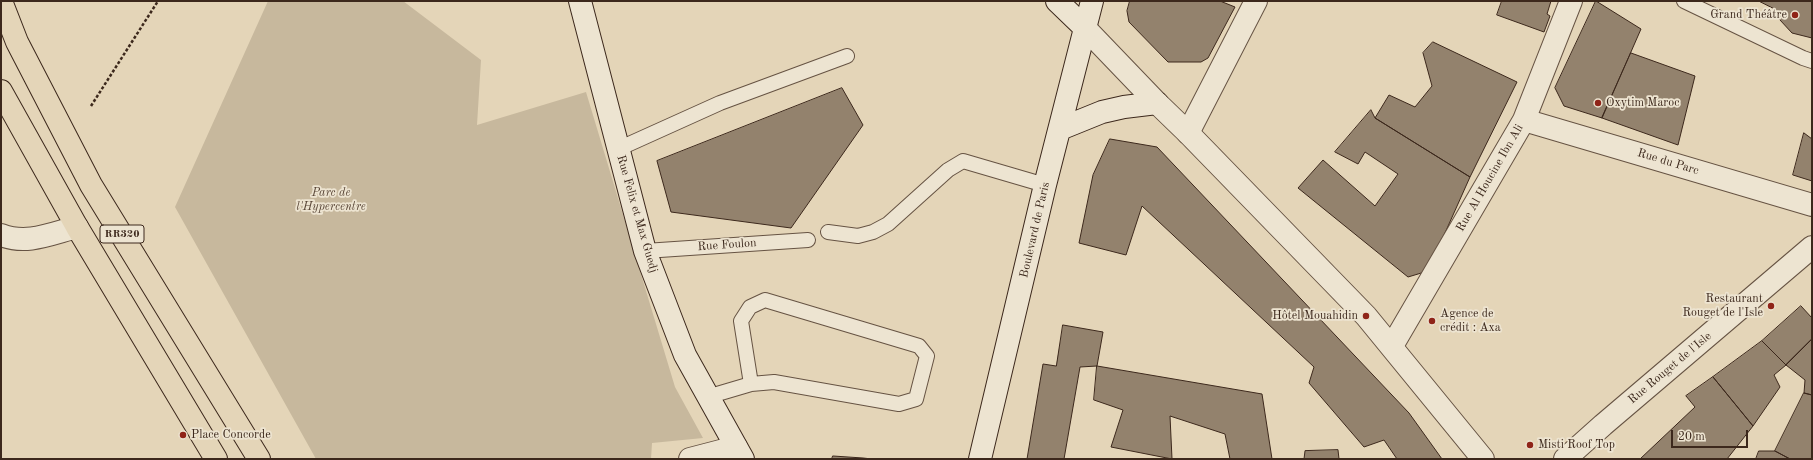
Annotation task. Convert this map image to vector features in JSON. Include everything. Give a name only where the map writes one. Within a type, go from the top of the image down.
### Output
[{"type":"main road","name":"RR320","points":[[1,1],[17,42],[91,185],[259,459]]},
{"type":"main road","name":"RR320","points":[[1,91],[77,227],[216,459]]},
{"type":"street","name":"Rue Felix et Max Guedj","points":[[580,1],[645,251],[685,355],[739,453]]},
{"type":"street","points":[[1057,1],[1366,316],[1483,459]]},
{"type":"street","name":"Boulevard de Paris","points":[[980,459],[1045,185],[1092,1]]},
{"type":"street","points":[[1188,133],[1256,1]]},
{"type":"street","name":"Rue Al Houcine Ibn Ali","points":[[1392,346],[1524,120],[1571,1]]},
{"type":"street","points":[[1060,129],[1102,112],[1124,107],[1157,104]]},
{"type":"street","name":"Rue du Parc","points":[[1524,120],[1812,205]]},
{"type":"street","points":[[1,235],[12,239],[22,240],[77,227]]},
{"type":"street","name":"Rue Rouget de l'Isle","points":[[1565,459],[1812,246]]},
{"type":"street","points":[[690,459],[739,453]]},
{"type":"lane","points":[[1684,1],[1812,61]]},
{"type":"lane","points":[[618,149],[720,103],[847,56]]},
{"type":"lane","points":[[828,232],[858,236],[878,230],[888,224],[948,170],[963,161],[1045,185]]},
{"type":"lane","name":"Rue Foulon","points":[[645,251],[808,240]]},
{"type":"lane","points":[[707,397],[751,384],[774,382],[899,404],[916,399],[927,356],[918,346],[765,300],[750,306],[741,321],[751,384]]},
{"type":"path","points":[[91,106],[158,1]]},
{"type":"green space","name":"Parc de l'Hypercentre","points":[[268,1],[403,1],[481,60],[477,125],[586,92],[675,387],[703,438],[652,443],[651,459],[316,459],[175,207]]},
{"type":"building","points":[[1130,1],[1220,1],[1235,7],[1208,58],[1201,62],[1168,62],[1129,22],[1127,11]]},
{"type":"building","points":[[1502,1],[1551,1],[1547,14],[1550,16],[1544,32],[1497,15]]},
{"type":"building","points":[[1596,1],[1641,29],[1602,118],[1564,106],[1555,88]]},
{"type":"building","name":"Grand Théâtre","points":[[1759,1],[1812,1],[1812,38],[1792,33],[1780,20],[1774,9]]},
{"type":"building","points":[[1433,42],[1517,82],[1470,177],[1375,118],[1389,95],[1415,107],[1432,86],[1423,53]]},
{"type":"building","points":[[1631,53],[1695,76],[1678,145],[1602,118]]},
{"type":"building","points":[[842,88],[863,125],[791,228],[671,212],[657,161]]},
{"type":"building","points":[[1371,110],[1375,118],[1470,177],[1428,271],[1408,277],[1298,188],[1323,160],[1375,206],[1398,174],[1365,152],[1358,164],[1335,152]]},
{"type":"building","points":[[1804,133],[1812,139],[1812,181],[1793,175]]},
{"type":"building","points":[[1110,139],[1157,147],[1409,413],[1442,459],[1397,459],[1384,440],[1364,447],[1309,383],[1314,367],[1142,206],[1126,255],[1079,243],[1093,175]]},
{"type":"building","points":[[1801,306],[1812,318],[1812,339],[1786,365],[1762,341]]},
{"type":"building","points":[[1063,325],[1103,332],[1097,366],[1080,367],[1064,459],[1027,459],[1043,364],[1056,366]]},
{"type":"building","points":[[1812,339],[1812,395],[1804,393],[1805,380],[1786,365]]},
{"type":"building","points":[[1762,341],[1786,365],[1774,375],[1780,387],[1753,426],[1713,377]]},
{"type":"building","points":[[1097,366],[1262,394],[1272,459],[1230,459],[1225,434],[1170,416],[1172,459],[1111,447],[1123,410],[1094,400]]},
{"type":"building","points":[[1713,377],[1753,426],[1727,459],[1640,459],[1695,407],[1686,396]]},
{"type":"building","points":[[1804,393],[1812,395],[1812,459],[1790,459],[1775,451]]},
{"type":"building","points":[[1338,450],[1339,459],[1304,459],[1305,451]]},
{"type":"building","points":[[1759,451],[1775,451],[1790,459],[1756,459]]},
{"type":"building","points":[[833,456],[863,458],[872,459],[832,459]]},
{"type":"place","name":"Grand Théâtre","points":[[1795,15]]},
{"type":"place","name":"Oxytim Maroc","points":[[1598,103]]},
{"type":"place","name":"Restaurant Rouget de l'Isle","points":[[1771,306]]},
{"type":"place","name":"Hôtel Mouahidin","points":[[1366,316]]},
{"type":"place","name":"Agence de crédit : Axa","points":[[1432,321]]},
{"type":"place","name":"Place Concorde","points":[[183,435]]},
{"type":"place","name":"Misti Roof Top","points":[[1530,445]]}]
